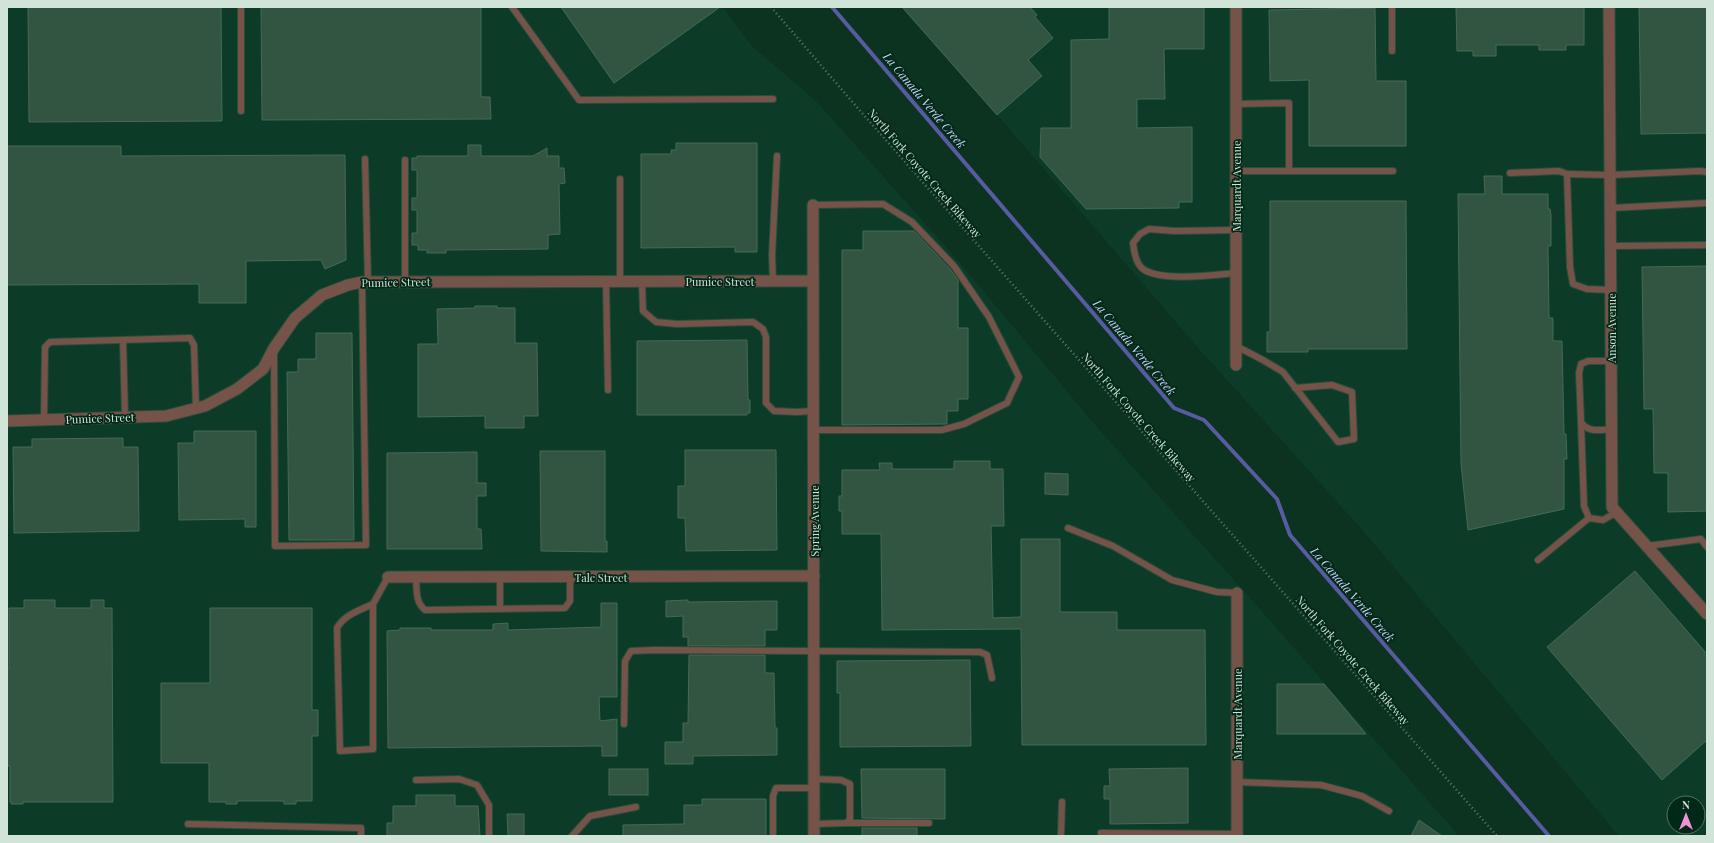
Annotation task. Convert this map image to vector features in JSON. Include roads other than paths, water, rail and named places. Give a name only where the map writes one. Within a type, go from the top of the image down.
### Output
[{"type":"street","name":"Marquardt Avenue","points":[[1236,7],[1236,364]]},
{"type":"street","name":"Anson Avenue","points":[[1609,7],[1612,507],[1707,614]]},
{"type":"street","name":"Spring Avenue","points":[[813,205],[814,836]]},
{"type":"street","name":"Pumice Street","points":[[7,421],[166,416],[205,406],[237,389],[263,369],[274,348],[295,318],[322,295],[348,285],[365,282],[813,281]]},
{"type":"street","name":"Talc Street","points":[[388,577],[814,576]]},
{"type":"street","name":"Marquardt Avenue","points":[[1237,593],[1237,835]]},
{"type":"lane","points":[[241,7],[241,111]]},
{"type":"lane","points":[[512,7],[579,100],[774,98]]},
{"type":"lane","points":[[1392,7],[1392,51]]},
{"type":"lane","points":[[1236,104],[1289,104],[1289,171]]},
{"type":"lane","points":[[773,281],[772,255],[777,156]]},
{"type":"lane","points":[[274,348],[276,546],[366,545],[365,159]]},
{"type":"lane","points":[[405,281],[406,160]]},
{"type":"lane","points":[[1236,171],[1393,171]]},
{"type":"lane","points":[[1510,173],[1559,171],[1568,174],[1610,175],[1700,171],[1707,172]]},
{"type":"lane","points":[[1568,174],[1570,267],[1573,284],[1587,289],[1611,290]]},
{"type":"lane","points":[[620,179],[620,281]]},
{"type":"lane","points":[[1610,208],[1707,203]]},
{"type":"lane","points":[[813,205],[883,204],[912,222],[954,266],[989,317],[1019,377],[1007,404],[964,424],[942,430],[813,430]]},
{"type":"lane","points":[[1236,230],[1175,231],[1149,229],[1140,234],[1133,243],[1135,256],[1142,268],[1155,275],[1190,276],[1236,273]]},
{"type":"lane","points":[[1611,246],[1707,245]]},
{"type":"lane","points":[[606,281],[608,390]]},
{"type":"lane","points":[[642,281],[643,312],[656,322],[677,324],[753,322],[762,329],[766,337],[766,403],[774,410],[797,412],[813,411]]},
{"type":"lane","points":[[44,420],[45,347],[50,342],[190,338],[193,341],[196,409]]},
{"type":"lane","points":[[123,340],[124,417]]},
{"type":"lane","points":[[1236,346],[1283,372],[1295,388],[1338,442],[1354,439],[1352,392],[1332,385],[1295,388]]},
{"type":"lane","points":[[1589,518],[1584,506],[1579,373],[1581,364],[1588,360],[1612,362]]},
{"type":"lane","points":[[1581,423],[1585,428],[1594,430],[1612,429]]},
{"type":"lane","points":[[1538,560],[1589,518],[1602,520],[1617,512]]},
{"type":"lane","points":[[1068,528],[1112,546],[1172,580],[1218,592],[1237,593]]},
{"type":"lane","points":[[1647,546],[1701,539],[1707,547]]},
{"type":"lane","points":[[373,604],[340,622],[337,628],[340,751],[373,749],[373,604],[388,577]]},
{"type":"lane","points":[[416,577],[419,605],[425,610],[565,608],[570,601],[570,577]]},
{"type":"lane","points":[[500,577],[500,609]]},
{"type":"lane","points":[[624,724],[625,661],[631,651],[980,652],[987,655],[992,678]]},
{"type":"lane","points":[[416,780],[459,779],[478,785],[489,805],[489,836]]},
{"type":"lane","points":[[773,836],[773,796],[776,788],[841,780],[850,784],[850,820],[846,823]]},
{"type":"lane","points":[[1237,782],[1321,785],[1362,796],[1389,811]]},
{"type":"lane","points":[[1061,836],[1062,802]]},
{"type":"lane","points":[[572,836],[590,816],[636,808]]},
{"type":"lane","points":[[814,824],[929,822]]},
{"type":"lane","points":[[188,824],[361,828],[361,836]]},
{"type":"lane","points":[[1101,833],[1237,835]]},
{"type":"waterway","name":"La Canada Verde Creek","points":[[832,7],[1174,408],[1204,420],[1277,499],[1290,535],[1549,836]]}]
